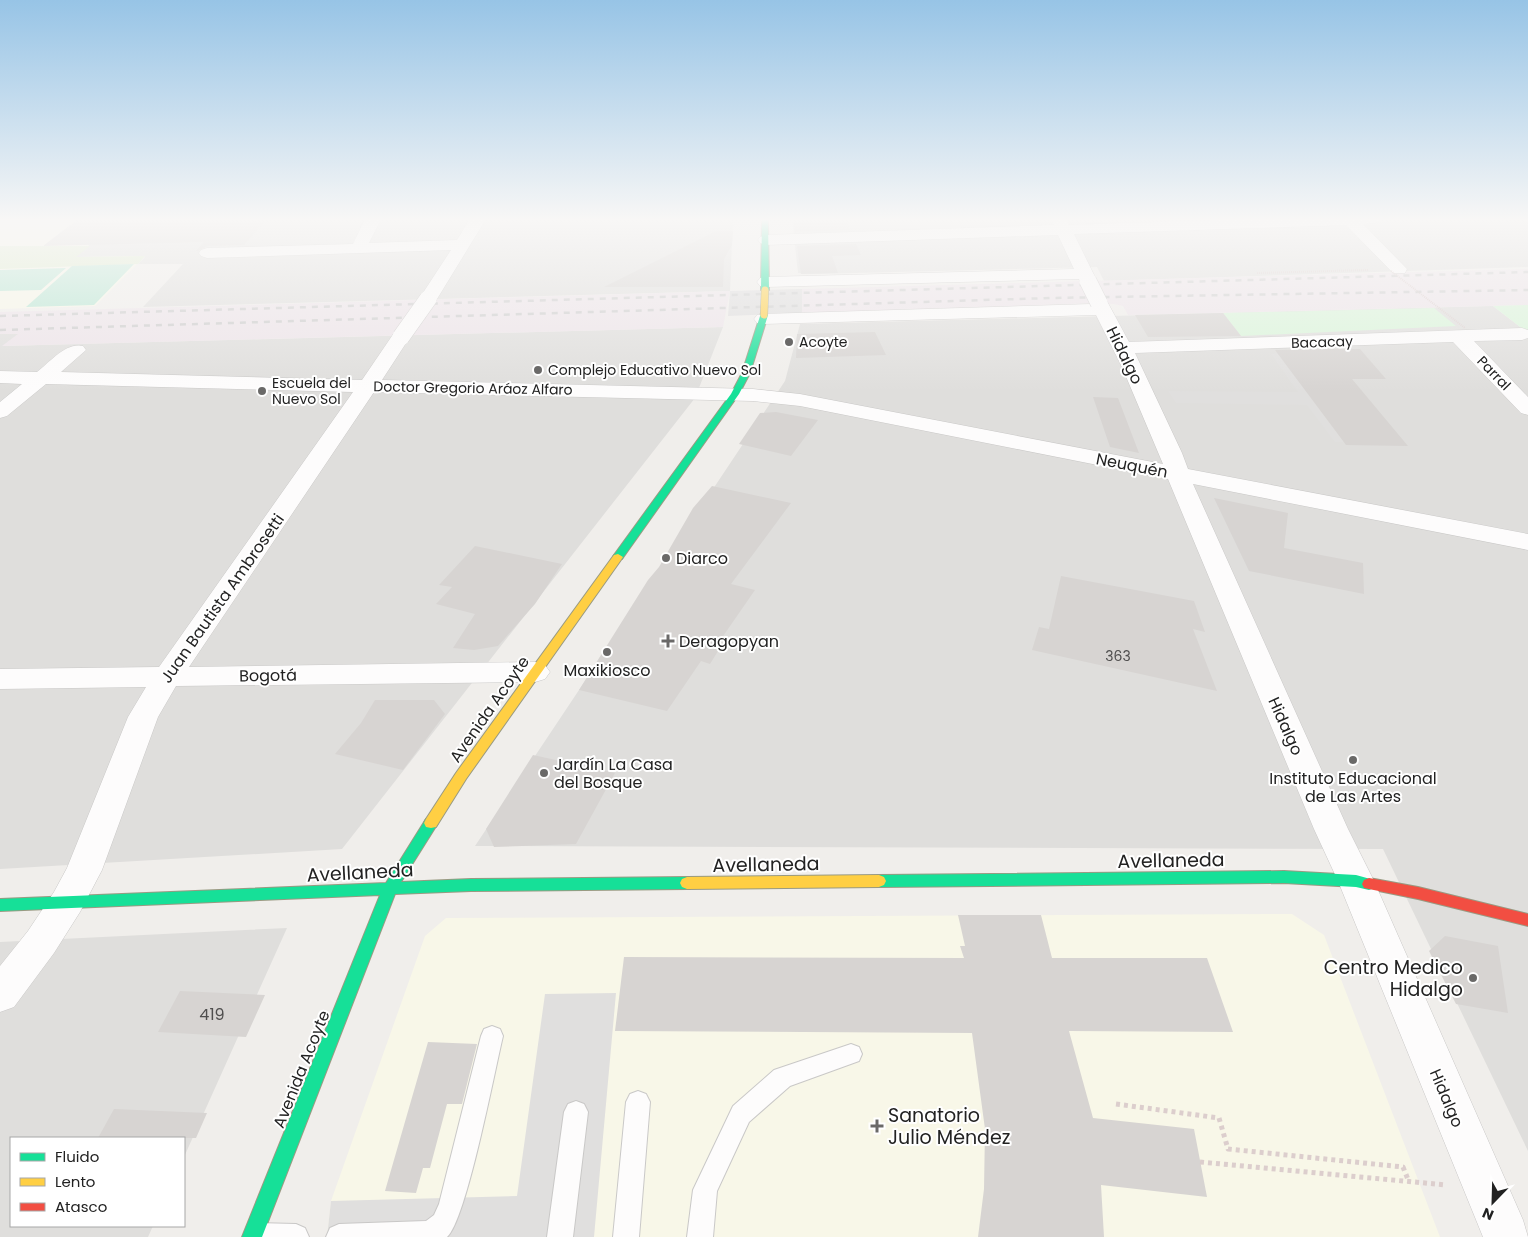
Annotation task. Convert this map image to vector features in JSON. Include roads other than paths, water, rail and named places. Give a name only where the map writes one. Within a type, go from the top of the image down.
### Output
[{"type":"main road","name":"Avenida Acoyte","points":[[252,1237],[390,888],[461,776],[735,394],[746,373],[764,317],[765,277]]},
{"type":"main road","name":"Avellaneda","points":[[0,905],[471,885],[1274,877],[1356,881],[1418,893],[1528,920]]},
{"type":"street","name":"Juan Bautista Ambrosetti","points":[[0,995],[41,942],[68,902],[84,870],[143,717],[168,676],[442,277]]},
{"type":"street","points":[[765,286],[1086,277]]},
{"type":"street","name":"Hidalgo","points":[[1086,277],[1122,348],[1171,453],[1177,474],[1331,829],[1356,881],[1506,1237]]},
{"type":"street","points":[[764,317],[1101,306]]},
{"type":"street","name":"Bacacay","points":[[1122,348],[1463,333],[1522,334]]},
{"type":"street","name":"Parral","points":[[1463,333],[1528,409]]},
{"type":"street","points":[[0,412],[76,350]]},
{"type":"street","name":"Doctor Gregorio Aráoz Alfaro","points":[[0,377],[735,394]]},
{"type":"street","name":"Neuquén","points":[[735,394],[800,400],[1528,542]]},
{"type":"street","name":"Bogotá","points":[[0,679],[535,672]]},
{"type":"lane","points":[[339,1237],[430,1234],[443,1224],[451,1205],[492,1036]]},
{"type":"lane","points":[[700,1237],[705,1190],[741,1114],[782,1078],[851,1054]]},
{"type":"lane","points":[[626,1237],[638,1102]]},
{"type":"lane","points":[[560,1237],[576,1112]]},
{"type":"lane","points":[[252,1237],[296,1237]]},
{"type":"railway","points":[[0,316],[1364,277]]},
{"type":"railway","points":[[0,330],[1051,298],[1528,290]]},
{"type":"place","name":"Acoyte","points":[[789,342]]},
{"type":"place","name":"Complejo Educativo Nuevo Sol","points":[[538,370]]},
{"type":"place","name":"Escuela del Nuevo Sol","points":[[262,391]]},
{"type":"place","name":"Diarco","points":[[666,558]]},
{"type":"place","name":"Deragopyan","points":[[668,641]]},
{"type":"place","name":"Maxikiosco","points":[[607,652]]},
{"type":"place","name":"Instituto Educacional de Las Artes","points":[[1353,760]]},
{"type":"place","name":"Jardín La Casa del Bosque","points":[[544,773]]},
{"type":"place","name":"Centro Medico Hidalgo","points":[[1473,978]]},
{"type":"place","name":"Sanatorio Julio Méndez","points":[[877,1126]]}]
